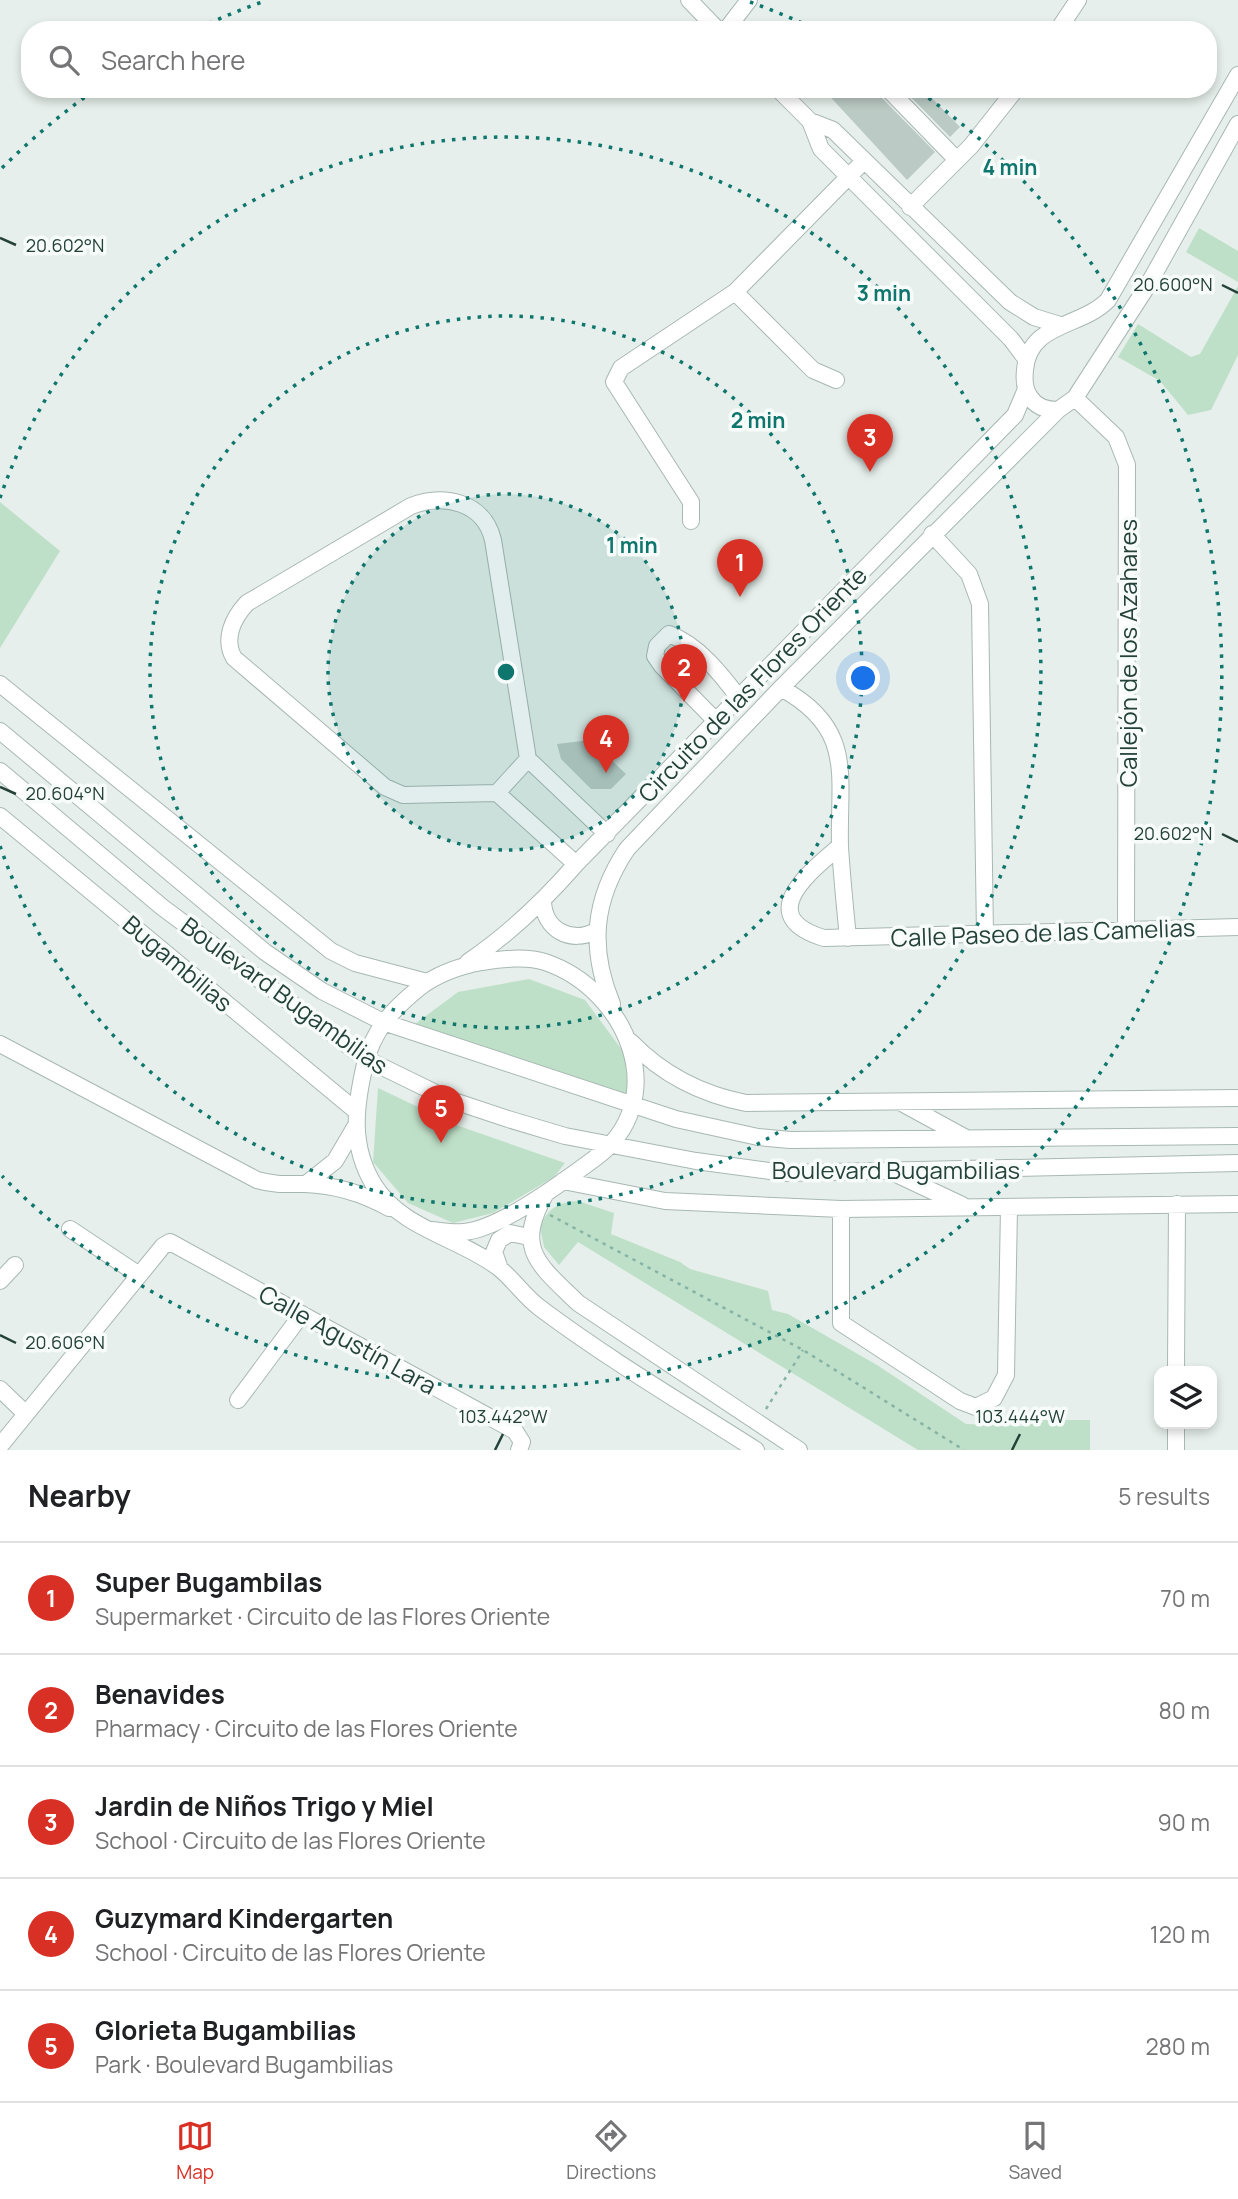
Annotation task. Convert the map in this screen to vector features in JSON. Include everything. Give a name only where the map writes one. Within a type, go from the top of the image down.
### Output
[{"type":"street","points":[[689,0],[709,21]]},
{"type":"street","points":[[733,21],[749,0]]},
{"type":"street","points":[[1064,21],[1079,0]]},
{"type":"street","points":[[1238,75],[1108,300],[1096,312],[1060,325],[1036,342],[1026,359],[1026,389],[1037,404],[1058,410],[1075,398],[1148,285],[1238,124]]},
{"type":"street","points":[[787,98],[810,121],[821,149],[1011,339],[1026,359]]},
{"type":"street","points":[[897,98],[957,160]]},
{"type":"street","points":[[910,207],[957,160],[1009,98]]},
{"type":"street","points":[[810,121],[833,130],[1010,302],[1034,317],[1060,325]]},
{"type":"street","points":[[691,521],[691,502],[614,382],[615,377],[621,368],[735,292],[864,161]]},
{"type":"street","points":[[735,292],[813,370],[836,380]]},
{"type":"street","points":[[1084,317],[1102,323],[1108,333],[1109,345]]},
{"type":"street","name":"Circuito de las Flores Oriente","points":[[463,965],[502,938],[543,901],[576,864],[1015,415],[1026,389]]},
{"type":"street","name":"Callejón de los Azahares","points":[[1075,398],[1116,437],[1127,465],[1126,929]]},
{"type":"street","name":"Circuito de las Flores Oriente","points":[[621,1026],[601,978],[596,931],[609,884],[627,849],[932,534],[1058,410]]},
{"type":"street","points":[[576,864],[497,793],[403,795],[375,780],[234,658],[229,642],[239,612],[247,603],[411,506],[427,500],[469,507],[482,514],[490,525],[493,540],[528,759],[607,834]]},
{"type":"street","points":[[932,534],[969,575],[980,604],[985,934]]},
{"type":"street","points":[[716,721],[662,666],[655,656],[657,646],[669,634],[681,638],[715,667],[738,698]]},
{"type":"street","points":[[0,684],[331,951],[355,962],[427,982]]},
{"type":"street","points":[[781,688],[813,710],[836,747],[841,762],[841,846],[848,938]]},
{"type":"street","name":"Boulevard Bugambilias","points":[[0,731],[265,952],[322,991],[383,1022],[676,1119],[758,1138],[968,1140],[1238,1136]]},
{"type":"street","points":[[497,793],[528,759]]},
{"type":"street","name":"Boulevard Bugambilias","points":[[0,771],[162,907],[366,1059],[449,1099],[565,1136],[784,1173],[1238,1163]]},
{"type":"street","name":"Bugambilias","points":[[0,816],[355,1110]]},
{"type":"street","name":"Calle Paseo de las Camelias","points":[[841,846],[796,886],[791,909],[800,925],[816,936],[848,938],[1238,927]]},
{"type":"street","points":[[543,901],[545,916],[560,933],[575,937],[596,931]]},
{"type":"street","points":[[395,1211],[369,1176],[355,1127],[355,1110],[366,1059],[383,1022],[427,982],[463,965],[503,959],[544,962],[573,976],[597,994],[631,1042],[671,1076],[726,1099],[746,1103],[1238,1098]]},
{"type":"street","points":[[431,1230],[465,1232],[498,1221],[563,1181],[613,1145],[626,1128],[635,1104],[636,1073],[631,1042]]},
{"type":"street","points":[[0,1044],[246,1175],[276,1185],[306,1184],[349,1191],[431,1230],[500,1269],[539,1307],[756,1450]]},
{"type":"street","points":[[899,1101],[968,1140]]},
{"type":"street","points":[[306,1184],[335,1161],[355,1127]]},
{"type":"street","points":[[888,1171],[968,1208]]},
{"type":"street","name":"Boulevard Bugambilias","points":[[563,1181],[665,1201],[841,1209],[1238,1204]]},
{"type":"street","points":[[547,1191],[537,1208],[528,1237],[536,1257],[579,1303],[690,1380],[799,1450]]},
{"type":"street","points":[[1176,1366],[1177,1204]]},
{"type":"street","points":[[841,1209],[841,1323],[960,1401],[976,1407],[995,1398],[1006,1375],[1009,1207]]},
{"type":"street","points":[[0,1446],[139,1275],[70,1229]]},
{"type":"street","points":[[500,1269],[494,1252],[499,1240],[510,1233],[528,1237]]},
{"type":"street","name":"Calle Agustín Lara","points":[[139,1275],[163,1246],[170,1242],[516,1431],[520,1446]]},
{"type":"street","points":[[0,1281],[15,1265]]},
{"type":"street","points":[[238,1400],[302,1314]]},
{"type":"street","points":[[678,1400],[690,1380]]},
{"type":"street","points":[[0,1389],[26,1414]]},
{"type":"street","points":[[1176,1429],[1176,1450]]},
{"type":"path","points":[[537,1208],[803,1350],[964,1450]]},
{"type":"path","points":[[757,1423],[803,1350]]},
{"type":"green space","points":[[1199,228],[1238,251],[1238,282],[1186,252]]},
{"type":"green space","points":[[1238,286],[1238,355],[1211,410],[1188,415],[1160,381],[1118,357],[1138,324],[1191,357],[1200,354]]},
{"type":"green space","points":[[0,502],[60,551],[0,648]]},
{"type":"green space","points":[[529,979],[585,1000],[625,1054],[628,1094],[415,1024],[458,992]]},
{"type":"green space","points":[[378,1088],[456,1125],[565,1163],[554,1177],[493,1213],[453,1223],[408,1203],[373,1162]]},
{"type":"green space","points":[[578,1201],[614,1213],[611,1234],[680,1262],[690,1269],[768,1291],[772,1310],[788,1314],[877,1365],[966,1424],[1022,1426],[1028,1420],[1090,1420],[1090,1450],[918,1450],[578,1242],[559,1265],[544,1247],[540,1227],[546,1215],[554,1208]]},
{"type":"building","points":[[831,98],[882,98],[935,152],[907,180]]},
{"type":"building","points":[[912,98],[932,98],[960,127],[950,137]]},
{"type":"building","points":[[590,740],[626,774],[611,789],[591,789],[561,759],[557,744]]},
{"type":"place","name":"Jardin de Niños Trigo y Miel","points":[[870,472]]},
{"type":"place","name":"Super Bugambilas","points":[[740,597]]},
{"type":"place","name":"Benavides","points":[[684,702]]},
{"type":"place","name":"Guzymard Kindergarten","points":[[606,773]]},
{"type":"place","name":"Glorieta Bugambilias","points":[[441,1143]]}]
